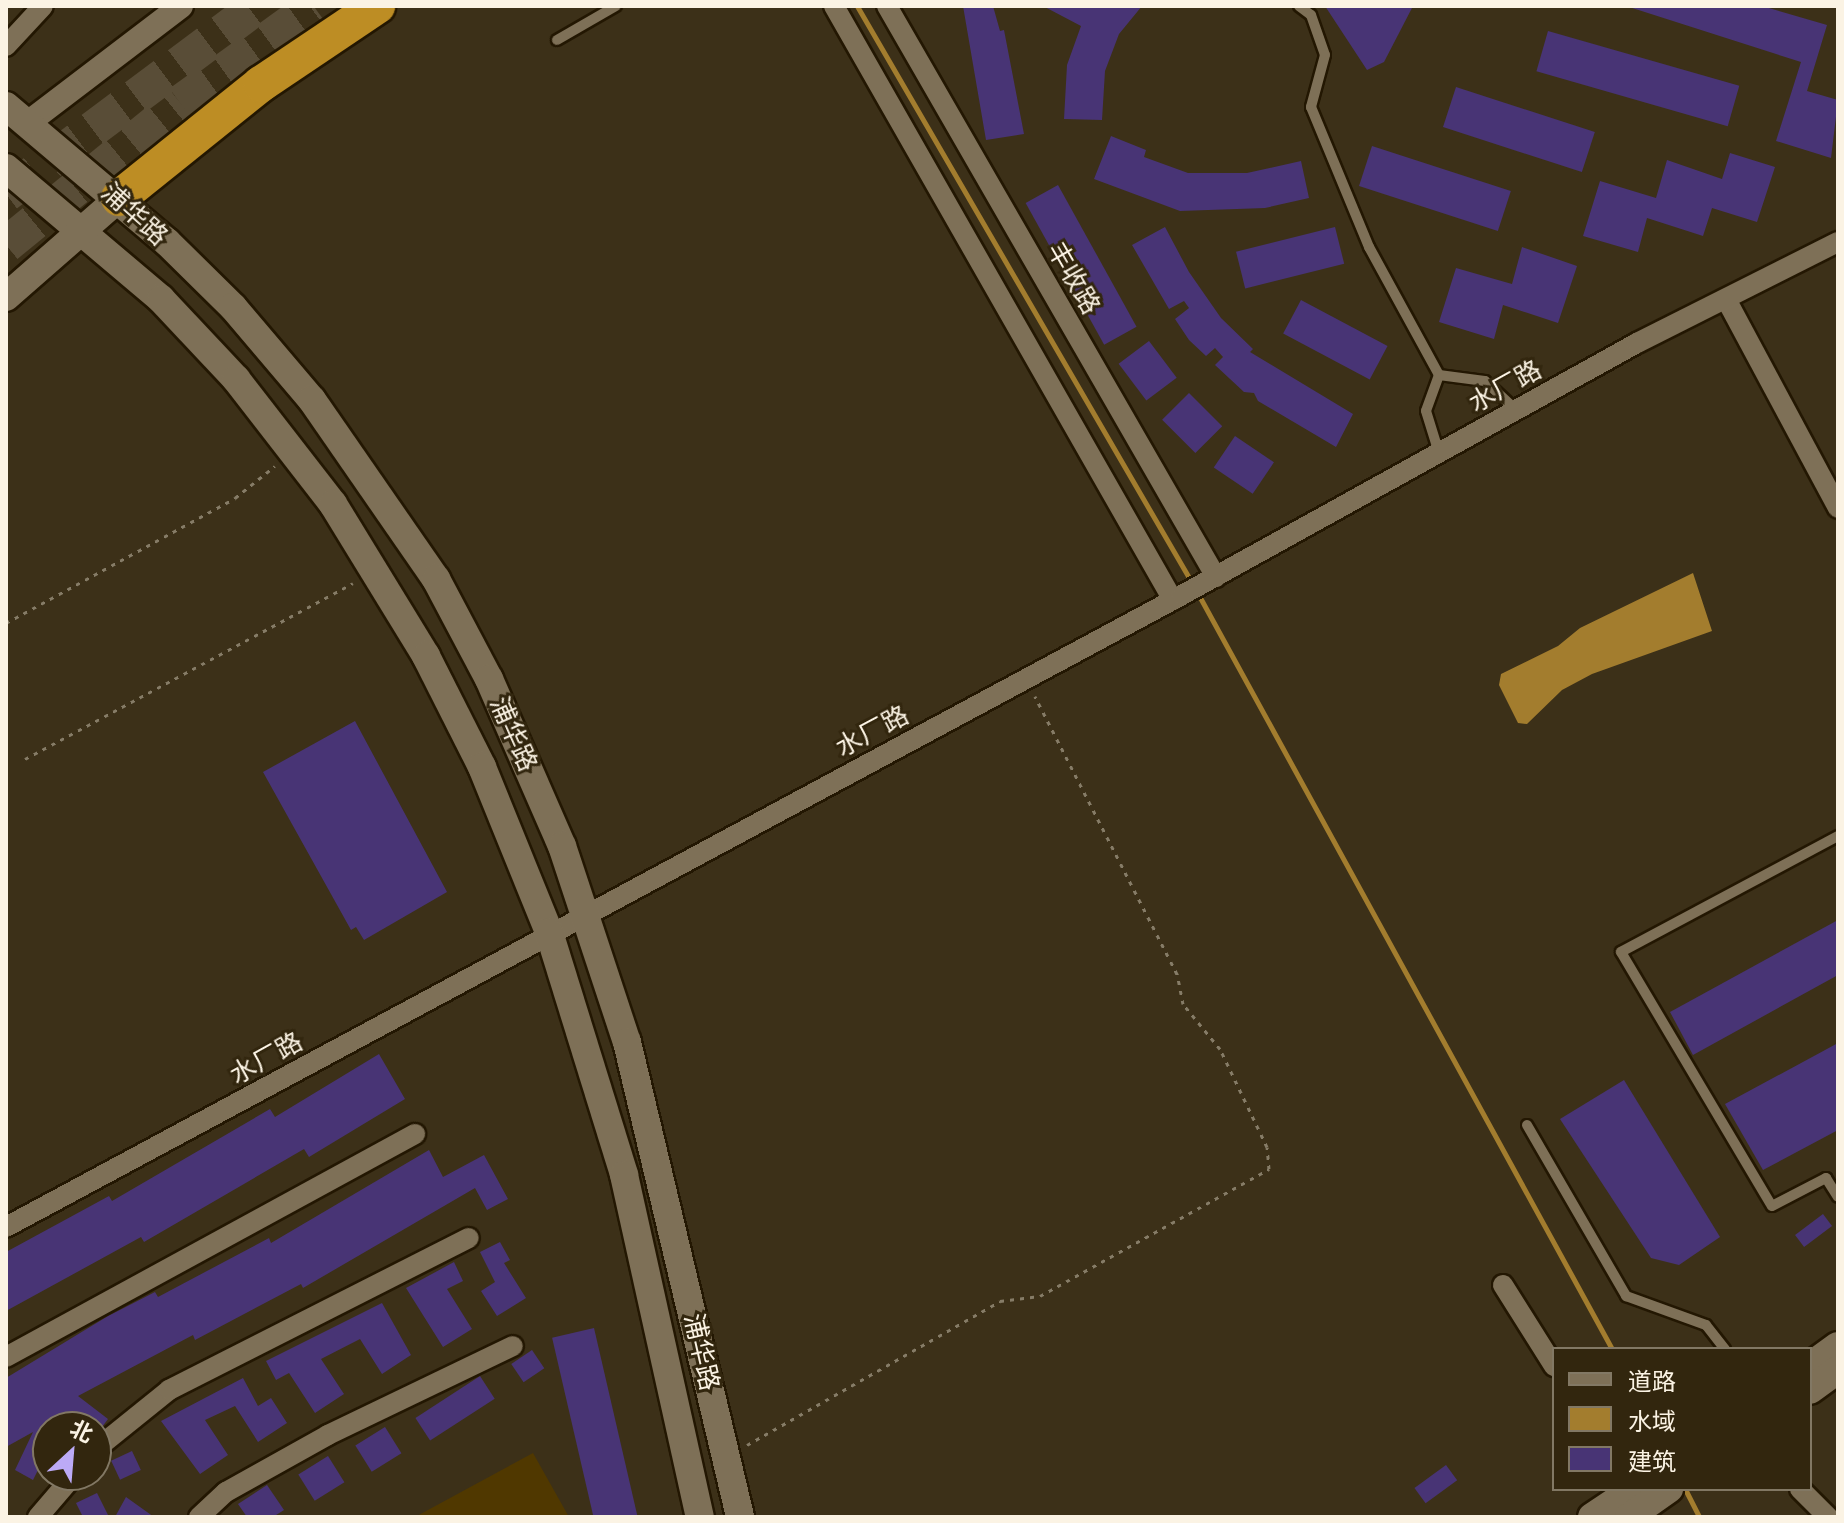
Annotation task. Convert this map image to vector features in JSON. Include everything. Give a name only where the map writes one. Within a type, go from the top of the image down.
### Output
[{"type":"highway","points":[[119,198],[261,84],[377,6]]},
{"type":"main road","name":"浦华路","points":[[6,106],[18,128],[119,198],[233,307],[372,479],[436,579],[489,679],[587,913],[657,1158],[740,1517]]},
{"type":"main road","name":"浦华路","points":[[6,168],[161,299],[294,451],[376,570],[482,767],[549,932],[624,1175],[700,1517]]},
{"type":"main road","points":[[6,297],[85,232],[119,198]]},
{"type":"main road","points":[[1812,1365],[1838,1346]]},
{"type":"main road","points":[[1812,1389],[1838,1370]]},
{"type":"main road","points":[[1592,1517],[1664,1491]]},
{"type":"street","points":[[6,46],[43,6]]},
{"type":"street","points":[[18,128],[181,6]]},
{"type":"street","points":[[834,6],[1177,598]]},
{"type":"street","name":"丰收路","points":[[887,6],[1209,580]]},
{"type":"street","name":"水厂路","points":[[6,1227],[549,932],[1177,598],[1517,410],[1838,242]]},
{"type":"street","points":[[1726,299],[1838,508]]},
{"type":"street","points":[[6,1357],[415,1134]]},
{"type":"street","points":[[112,1436],[169,1390],[469,1238]]},
{"type":"street","points":[[1503,1285],[1552,1363]]},
{"type":"street","points":[[199,1517],[226,1492],[328,1435],[513,1346]]},
{"type":"street","points":[[38,1517],[60,1491]]},
{"type":"street","points":[[1802,1491],[1828,1517]]},
{"type":"lane","points":[[557,40],[616,6]]},
{"type":"lane","points":[[1299,6],[1311,15],[1325,55],[1311,107],[1369,247],[1439,375],[1426,411],[1439,453]]},
{"type":"lane","points":[[1439,375],[1485,381],[1517,410]]},
{"type":"lane","points":[[1838,836],[1621,952],[1772,1206],[1826,1178],[1838,1197]]},
{"type":"lane","points":[[1527,1125],[1626,1296],[1706,1325],[1723,1347]]},
{"type":"path","points":[[6,623],[235,498],[294,451]]},
{"type":"path","points":[[25,759],[376,570]]},
{"type":"path","points":[[726,1458],[1000,1301],[1017,1303],[1040,1296],[1269,1169],[1267,1147],[1220,1049],[1183,1004],[1177,974],[1026,678]]},
{"type":"shaded area","points":[[533,1453],[569,1517],[415,1517]]},
{"type":"water","points":[[1693,573],[1712,631],[1592,674],[1562,690],[1527,724],[1518,723],[1499,685],[1501,674],[1558,646],[1580,628]]},
{"type":"building","points":[[963,6],[993,6],[1000,31],[1004,30],[1024,134],[986,140]]},
{"type":"building","points":[[1043,6],[1142,6],[1119,34],[1105,71],[1102,120],[1064,119],[1067,65],[1081,26]]},
{"type":"building","points":[[1325,6],[1413,6],[1384,62],[1367,70]]},
{"type":"building","points":[[1626,6],[1762,6],[1827,25],[1807,91],[1838,100],[1831,158],[1776,141],[1801,62]]},
{"type":"building","points":[[1548,31],[1739,86],[1728,126],[1536,71]]},
{"type":"building","points":[[1456,87],[1595,132],[1582,172],[1443,127]]},
{"type":"building","points":[[1111,136],[1146,150],[1144,157],[1188,173],[1247,173],[1301,161],[1309,198],[1265,208],[1180,211],[1094,179]]},
{"type":"building","points":[[1372,146],[1511,191],[1498,231],[1359,186]]},
{"type":"building","points":[[1730,153],[1775,167],[1757,222],[1712,208],[1703,236],[1647,218],[1638,252],[1583,236],[1600,181],[1656,198],[1667,160],[1722,179]]},
{"type":"building","points":[[1058,185],[1137,327],[1104,345],[1026,203]]},
{"type":"building","points":[[1165,227],[1189,272],[1221,318],[1253,349],[1250,352],[1353,414],[1336,447],[1258,401],[1254,393],[1244,392],[1215,365],[1223,357],[1215,348],[1206,356],[1189,340],[1175,319],[1189,308],[1184,301],[1169,309],[1132,245]]},
{"type":"building","points":[[1335,227],[1344,264],[1245,289],[1236,252]]},
{"type":"building","points":[[1522,247],[1577,266],[1558,323],[1503,305],[1494,339],[1439,322],[1456,268],[1512,284]]},
{"type":"building","points":[[1301,300],[1388,346],[1370,380],[1283,334]]},
{"type":"building","points":[[1149,341],[1177,378],[1146,401],[1119,364]]},
{"type":"building","points":[[1189,393],[1222,426],[1195,453],[1162,420]]},
{"type":"building","points":[[1235,436],[1274,462],[1253,494],[1214,468]]},
{"type":"building","points":[[355,721],[447,892],[364,940],[356,927],[351,930],[263,772]]},
{"type":"building","points":[[1838,920],[1838,975],[1693,1055],[1670,1012]]},
{"type":"building","points":[[1838,1043],[1838,1130],[1763,1170],[1725,1104]]},
{"type":"building","points":[[379,1054],[405,1099],[309,1157],[304,1149],[144,1242],[141,1237],[6,1311],[6,1252],[109,1196],[112,1201],[270,1109],[275,1117]]},
{"type":"building","points":[[1624,1080],[1720,1237],[1679,1265],[1651,1258],[1560,1119]]},
{"type":"building","points":[[429,1150],[443,1177],[484,1155],[508,1199],[487,1210],[475,1188],[303,1288],[301,1284],[195,1340],[193,1335],[78,1396],[98,1411],[32,1411],[32,1433],[6,1447],[6,1378],[108,1316],[155,1292],[158,1297],[269,1238],[271,1243]]},
{"type":"building","points":[[1823,1214],[1832,1226],[1804,1247],[1795,1235]]},
{"type":"building","points":[[500,1242],[510,1260],[504,1263],[526,1298],[497,1316],[481,1291],[495,1282],[480,1252]]},
{"type":"building","points":[[454,1262],[463,1281],[447,1289],[472,1329],[443,1347],[406,1288]]},
{"type":"building","points":[[382,1303],[411,1355],[382,1374],[360,1339],[321,1359],[344,1394],[315,1413],[289,1373],[276,1380],[266,1361]]},
{"type":"building","points":[[594,1328],[638,1517],[594,1517],[552,1338]]},
{"type":"building","points":[[532,1350],[544,1368],[524,1382],[511,1364]]},
{"type":"building","points":[[480,1376],[495,1399],[430,1441],[415,1418]]},
{"type":"building","points":[[243,1378],[258,1406],[271,1398],[287,1423],[258,1442],[235,1406],[205,1420],[228,1455],[200,1474],[161,1421]]},
{"type":"building","points":[[385,1427],[401,1453],[372,1472],[355,1446]]},
{"type":"building","points":[[32,1434],[32,1479],[15,1470]]},
{"type":"building","points":[[132,1451],[141,1470],[120,1480],[112,1460]]},
{"type":"building","points":[[328,1456],[344,1482],[315,1501],[298,1475]]},
{"type":"building","points":[[1446,1465],[1457,1480],[1426,1503],[1414,1488]]},
{"type":"building","points":[[267,1485],[284,1510],[273,1517],[247,1517],[238,1504]]},
{"type":"building","points":[[97,1493],[109,1517],[83,1517],[76,1503]]},
{"type":"building","points":[[126,1497],[154,1517],[115,1517]]},
{"type":"waterway","points":[[857,6],[1192,583]]},
{"type":"waterway","points":[[1197,592],[1611,1347]]},
{"type":"waterway","points":[[1686,1491],[1699,1517]]},
{"type":"tunnel","points":[[6,194],[257,6]]},
{"type":"tunnel","points":[[6,245],[180,103],[314,6]]}]
